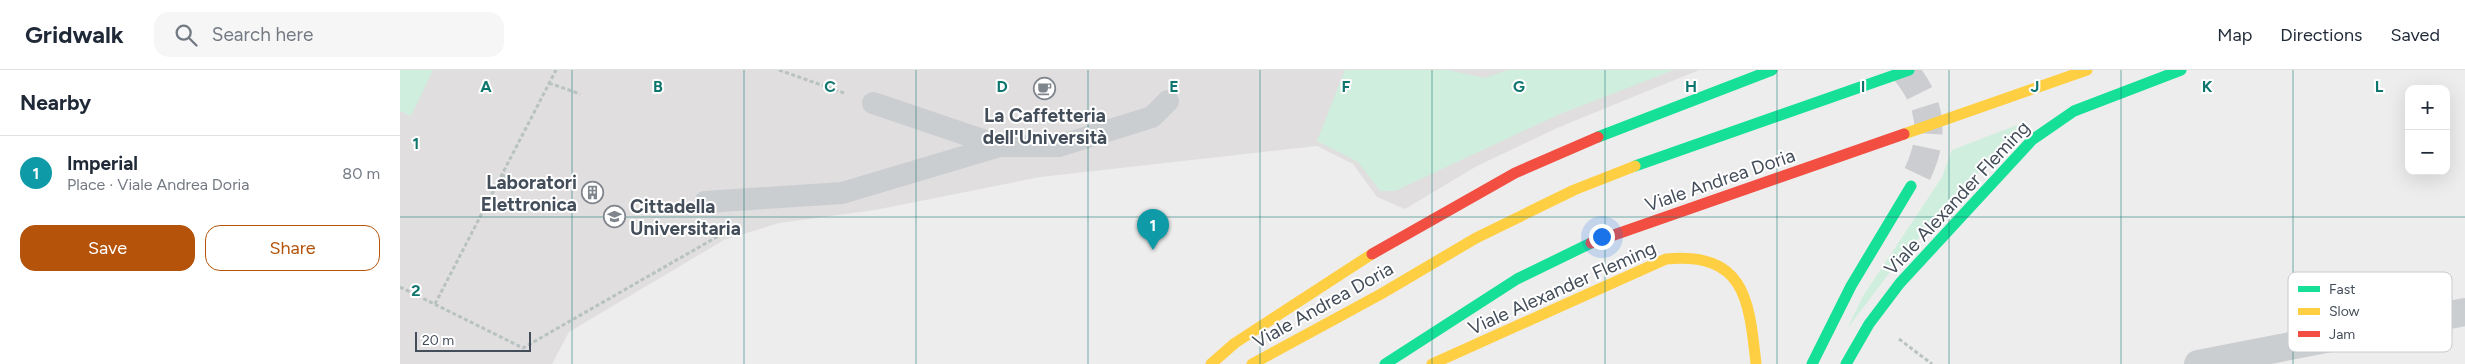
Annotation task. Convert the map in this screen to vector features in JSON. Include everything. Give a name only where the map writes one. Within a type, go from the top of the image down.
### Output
[{"type":"main road","points":[[1211,364],[1236,343],[1383,247],[1515,173],[1570,148],[1772,70]]},
{"type":"main road","name":"Viale Andrea Doria","points":[[1252,364],[1381,294],[1476,238],[1574,190],[1651,159],[1909,70]]},
{"type":"main road","name":"Viale Andrea Doria","points":[[1385,364],[1517,279],[1591,243],[2087,70]]},
{"type":"main road","name":"Viale Alexander Fleming","points":[[1846,364],[1869,324],[1900,283],[2032,140],[2074,111],[2182,70]]},
{"type":"main road","points":[[1812,364],[1851,286],[1911,186]]},
{"type":"main road","name":"Viale Alexander Fleming","points":[[1432,364],[1666,259],[1686,257],[1708,261],[1728,272],[1740,293],[1752,331],[1756,364]]},
{"type":"street","points":[[2452,316],[2465,312]]},
{"type":"street","points":[[2198,364],[2317,353]]},
{"type":"lane","points":[[705,202],[842,193],[1000,146],[1059,146],[1152,117],[1168,102]]},
{"type":"lane","points":[[872,103],[1000,146]]},
{"type":"path","points":[[435,304],[556,70]]},
{"type":"path","points":[[779,70],[872,103]]},
{"type":"path","points":[[549,84],[580,94]]},
{"type":"path","points":[[502,175],[523,184]]},
{"type":"path","points":[[400,287],[523,348],[730,232]]},
{"type":"path","points":[[1898,339],[1932,364]]},
{"type":"shaded area","name":"Cittadella Universitaria","points":[[400,70],[1699,70],[1557,128],[1477,166],[1405,209],[1377,197],[1353,164],[1317,146],[1040,177],[875,210],[779,223],[724,240],[569,332],[552,364],[400,364]]},
{"type":"green space","points":[[400,70],[433,70],[411,116],[400,111]]},
{"type":"green space","points":[[1345,70],[1448,70],[1484,78],[1508,70],[1674,70],[1560,114],[1395,191],[1380,191],[1358,162],[1317,141]]},
{"type":"green space","points":[[2025,122],[1900,259],[1847,329],[1863,296],[1942,177],[1952,150]]},
{"type":"tunnel","points":[[1904,70],[1922,98],[1927,112],[1928,126],[1925,156],[1911,186]]},
{"type":"traffic: fast","points":[[1598,137],[1772,70]]},
{"type":"traffic: fast","points":[[1635,166],[1909,70]]},
{"type":"traffic: fast","points":[[1846,364],[1869,324],[1900,283],[2032,140],[2074,111],[2181,70]]},
{"type":"traffic: fast","points":[[1812,364],[1851,286],[1911,186]]},
{"type":"traffic: fast","points":[[1385,364],[1517,279],[1591,243]]},
{"type":"traffic: slow","points":[[1904,134],[2087,70]]},
{"type":"traffic: slow","points":[[1252,364],[1381,294],[1476,238],[1574,190],[1635,166]]},
{"type":"traffic: slow","points":[[1211,364],[1235,343],[1372,254]]},
{"type":"traffic: slow","points":[[1432,364],[1666,259],[1692,259],[1712,263],[1727,272],[1738,284],[1750,319],[1756,364]]},
{"type":"traffic: jam","points":[[1591,243],[1904,134]]},
{"type":"traffic: jam","points":[[1372,254],[1515,173],[1598,137]]},
{"type":"place","name":"La Caffetteria dell'Università","points":[[1045,89]]},
{"type":"place","name":"Laboratori Elettronica","points":[[593,193]]},
{"type":"place","name":"Cittadella Universitaria","points":[[614,217]]},
{"type":"place","name":"Imperial","points":[[1153,250]]}]
